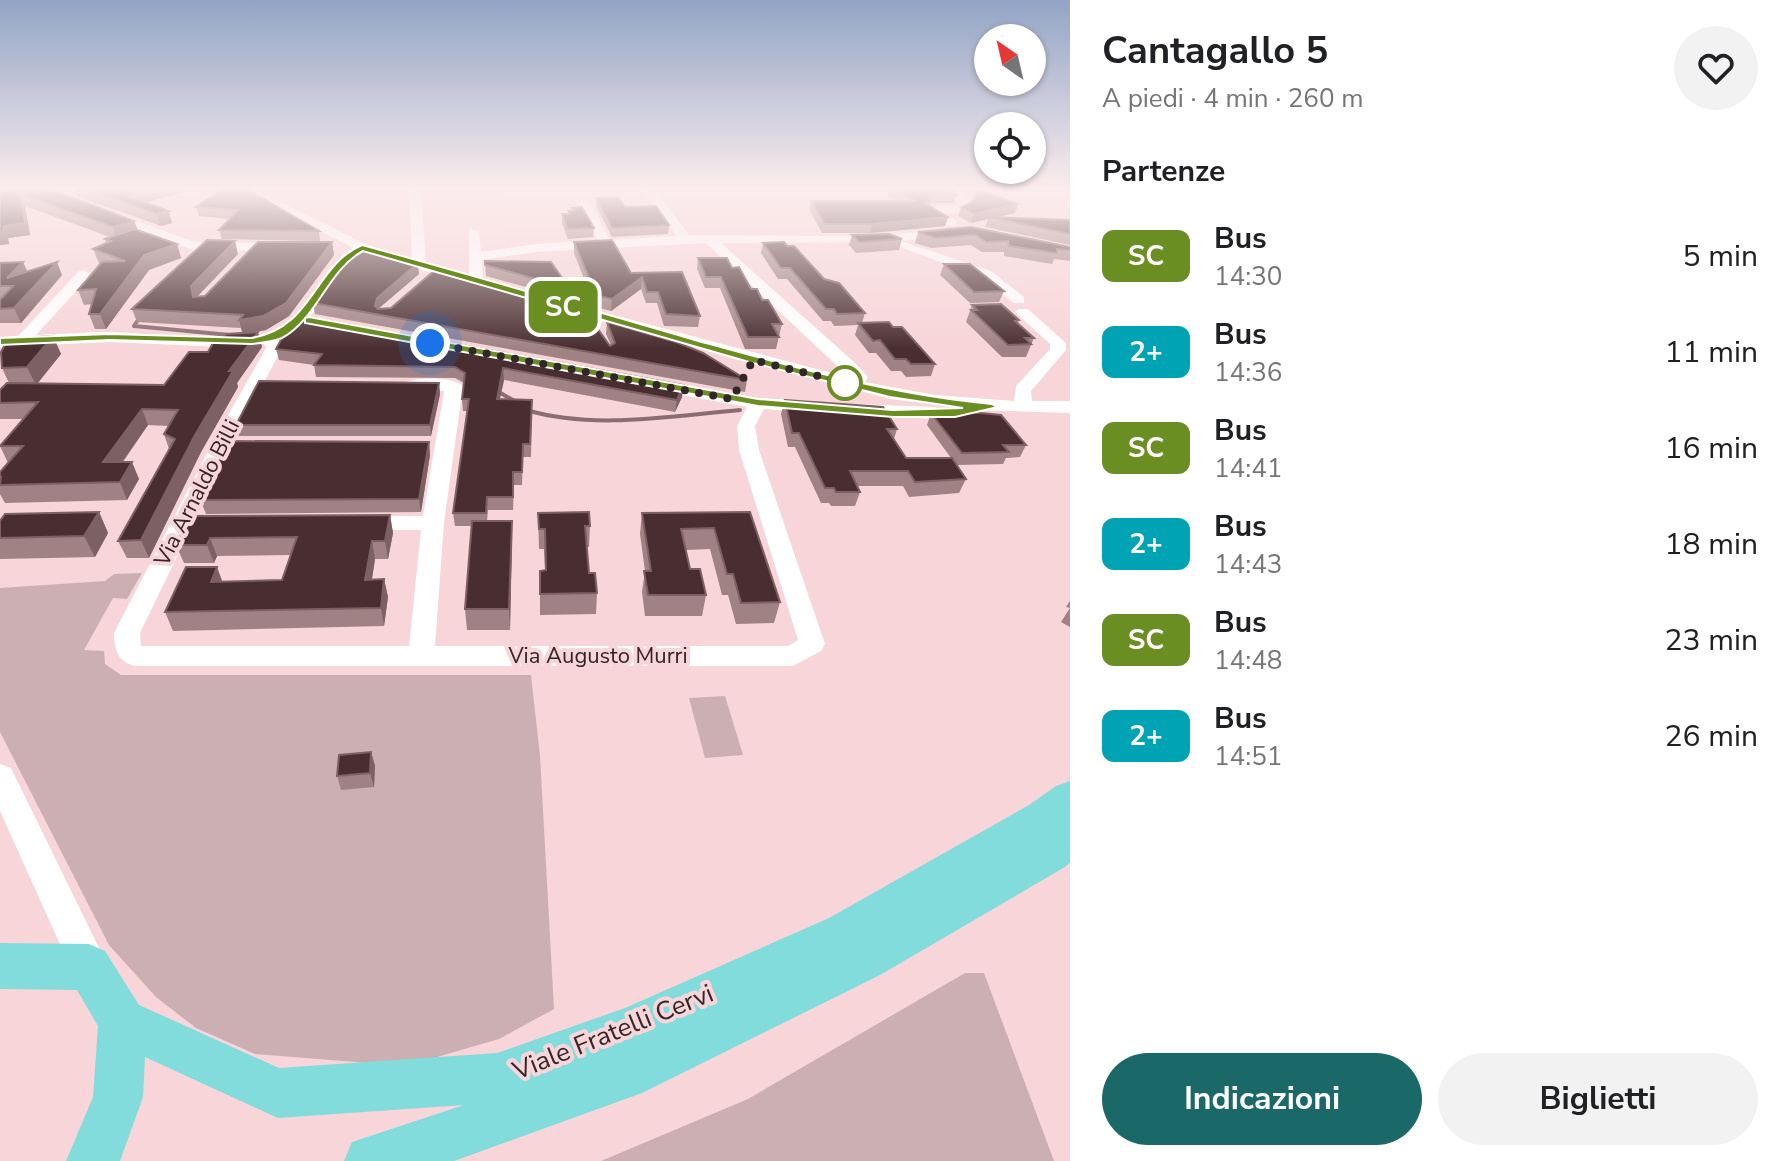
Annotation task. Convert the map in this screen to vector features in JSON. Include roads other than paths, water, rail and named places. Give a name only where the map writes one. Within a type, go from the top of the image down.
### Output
[{"type":"main road","name":"Viale Fratelli Cervi","points":[[122,1022],[278,1093],[497,1078],[630,1030],[845,934],[1043,818],[1070,798]]},
{"type":"main road","name":"Viale Fratelli Cervi","points":[[371,1161],[491,1123],[642,1068],[864,959],[1050,853],[1070,837]]},
{"type":"main road","points":[[0,966],[89,967],[122,1022],[118,1097],[93,1161]]},
{"type":"street","points":[[180,241],[193,246],[298,247]]},
{"type":"street","points":[[349,241],[427,271],[483,284],[474,241]]},
{"type":"street","points":[[416,241],[416,249],[427,271]]},
{"type":"street","points":[[475,257],[535,248],[649,241]]},
{"type":"street","points":[[711,241],[787,312],[832,346],[859,377],[855,385]]},
{"type":"street","points":[[888,241],[986,274],[1058,343],[1058,350],[1022,390],[1021,397],[1026,407]]},
{"type":"street","points":[[246,258],[257,246]]},
{"type":"street","points":[[325,247],[362,248]]},
{"type":"street","points":[[0,342],[110,337],[251,341],[270,338],[280,335],[298,319],[348,256],[362,248]]},
{"type":"street","points":[[23,340],[84,274]]},
{"type":"street","points":[[536,299],[701,346],[744,375],[753,360],[939,403],[1070,407]]},
{"type":"street","points":[[298,319],[325,323]]},
{"type":"street","name":"Via Arnaldo Billi","points":[[128,651],[127,633],[181,524],[229,445],[260,384],[274,348],[270,338]]},
{"type":"street","points":[[638,381],[735,393],[758,403],[893,414],[955,413],[992,407]]},
{"type":"street","points":[[392,386],[454,386],[436,445],[433,523],[421,655]]},
{"type":"street","points":[[890,394],[899,403],[893,414]]},
{"type":"street","name":"Via Augusto Murri","points":[[128,651],[134,656],[157,658],[793,656],[812,644],[749,450],[746,426],[758,403]]},
{"type":"street","points":[[339,524],[433,523]]},
{"type":"street","points":[[181,524],[213,524]]},
{"type":"street","points":[[0,777],[89,967]]},
{"type":"waterway","points":[[140,317],[134,326],[230,335]]},
{"type":"waterway","points":[[497,391],[518,403]]},
{"type":"waterway","points":[[526,410],[552,416],[605,420],[740,410]]}]
